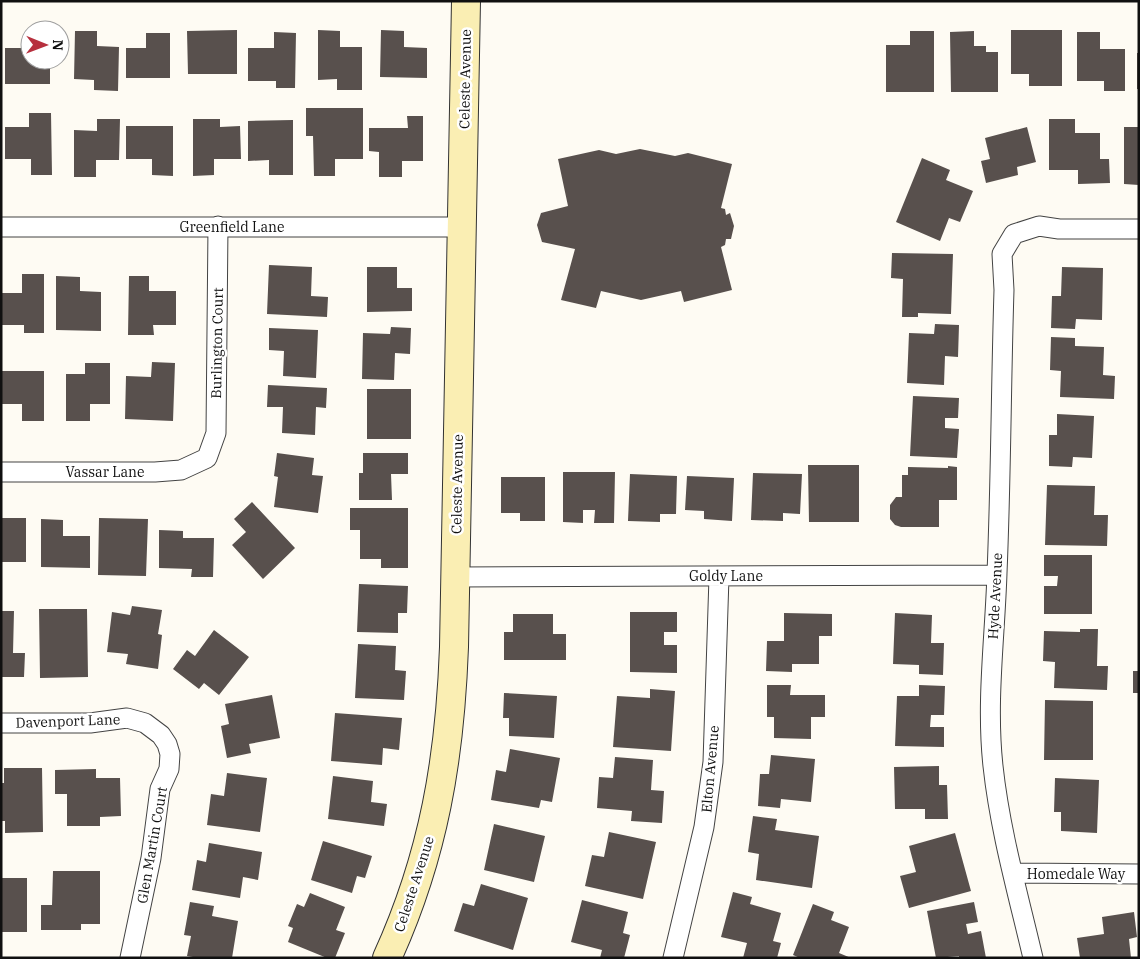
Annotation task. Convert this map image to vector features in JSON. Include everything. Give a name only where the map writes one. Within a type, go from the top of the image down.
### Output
[{"type":"street","name":"Celeste Avenue","points":[[387,958],[416,885],[436,811],[444,773],[453,690],[466,1]]},
{"type":"street","name":"Burlington Court","points":[[207,458],[216,433],[218,226]]},
{"type":"street","name":"Hyde Avenue","points":[[1033,958],[999,810],[993,764],[991,725],[992,643],[997,575],[1004,290],[1002,254],[1014,234],[1039,226],[1059,229],[1139,230]]},
{"type":"street","name":"Greenfield Lane","points":[[1,227],[462,227]]},
{"type":"street","name":"Vassar Lane","points":[[1,472],[155,472],[181,470],[207,458]]},
{"type":"street","name":"Goldy Lane","points":[[456,577],[997,575]]},
{"type":"street","name":"Elton Avenue","points":[[673,958],[704,827],[713,762],[719,577]]},
{"type":"street","name":"Davenport Lane","points":[[1,723],[90,723],[126,718],[145,723],[161,735]]},
{"type":"street","name":"Glen Martin Court","points":[[130,958],[151,858],[160,789],[169,768],[170,754],[161,735]]},
{"type":"street","name":"Homedale Way","points":[[1013,874],[1139,874]]},
{"type":"building","points":[[237,30],[237,74],[188,74],[187,31]]},
{"type":"building","points":[[318,30],[340,31],[340,47],[362,47],[362,90],[337,90],[337,79],[318,80]]},
{"type":"building","points":[[381,30],[404,31],[404,47],[427,48],[427,78],[380,77]]},
{"type":"building","points":[[1011,30],[1062,30],[1062,86],[1029,86],[1029,74],[1011,74]]},
{"type":"building","points":[[75,31],[97,31],[97,46],[119,47],[118,91],[94,90],[94,80],[74,79]]},
{"type":"building","points":[[910,31],[934,31],[934,92],[886,92],[886,45],[910,45]]},
{"type":"building","points":[[974,31],[974,46],[986,46],[986,52],[998,52],[998,92],[951,92],[950,32]]},
{"type":"building","points":[[274,32],[296,33],[295,88],[276,88],[276,81],[248,81],[248,48],[274,48]]},
{"type":"building","points":[[1077,32],[1100,32],[1100,49],[1125,49],[1125,91],[1104,91],[1104,81],[1077,81]]},
{"type":"building","points":[[146,33],[170,33],[170,78],[126,78],[126,48],[146,48]]},
{"type":"building","points":[[5,48],[20,48],[20,70],[50,70],[50,84],[5,84]]},
{"type":"building","points":[[1137,53],[1139,53],[1139,89],[1137,89]]},
{"type":"building","points":[[306,108],[363,108],[363,159],[335,159],[335,176],[314,176],[313,136],[306,136]]},
{"type":"building","points":[[29,113],[51,113],[52,175],[31,175],[31,159],[5,159],[5,127],[29,127]]},
{"type":"building","points":[[407,116],[423,116],[423,161],[402,161],[402,177],[379,177],[379,152],[369,151],[369,128],[408,128]]},
{"type":"building","points":[[97,119],[120,119],[119,160],[96,160],[96,177],[74,177],[74,130],[97,131]]},
{"type":"building","points":[[193,119],[220,119],[220,127],[240,126],[241,159],[214,159],[214,175],[193,176]]},
{"type":"building","points":[[1049,119],[1075,119],[1075,133],[1100,133],[1100,159],[1109,159],[1110,183],[1078,184],[1078,170],[1049,170]]},
{"type":"building","points":[[293,120],[293,175],[269,175],[269,160],[248,161],[248,121]]},
{"type":"building","points":[[126,126],[173,126],[173,176],[152,175],[152,159],[126,159]]},
{"type":"building","points":[[1027,127],[1036,162],[1017,167],[1018,175],[986,183],[981,161],[990,159],[985,138]]},
{"type":"building","points":[[1124,127],[1139,127],[1139,185],[1124,184]]},
{"type":"building","points":[[640,149],[675,156],[688,153],[732,164],[721,208],[725,209],[726,215],[730,213],[734,226],[731,239],[726,239],[725,245],[721,247],[732,290],[684,302],[681,291],[641,300],[601,291],[596,308],[561,300],[575,249],[542,242],[537,225],[541,213],[568,206],[558,159],[599,150],[616,154]]},
{"type":"building","points":[[922,158],[950,170],[946,180],[973,191],[960,222],[949,218],[940,241],[896,222]]},
{"type":"building","points":[[892,253],[953,254],[951,314],[918,313],[918,317],[902,317],[903,279],[891,278]]},
{"type":"building","points":[[269,265],[312,267],[311,296],[328,297],[327,317],[267,314]]},
{"type":"building","points":[[367,267],[397,267],[397,288],[412,288],[412,311],[367,312]]},
{"type":"building","points":[[1062,267],[1103,268],[1102,320],[1076,319],[1075,329],[1051,328],[1052,296],[1061,296]]},
{"type":"building","points":[[22,274],[44,274],[44,333],[24,333],[24,325],[1,325],[1,293],[22,293]]},
{"type":"building","points":[[56,276],[80,277],[80,291],[101,292],[101,331],[56,330]]},
{"type":"building","points":[[129,276],[149,276],[149,291],[176,291],[176,325],[153,325],[154,335],[128,335]]},
{"type":"building","points":[[935,324],[959,325],[958,357],[945,356],[944,385],[907,383],[909,333],[934,334]]},
{"type":"building","points":[[391,327],[411,328],[410,354],[395,353],[394,380],[362,379],[363,333],[390,334]]},
{"type":"building","points":[[269,328],[318,330],[316,378],[283,376],[284,351],[269,350]]},
{"type":"building","points":[[1051,337],[1075,338],[1075,346],[1104,347],[1103,375],[1115,376],[1114,399],[1060,397],[1061,371],[1050,370]]},
{"type":"building","points":[[152,362],[175,363],[173,421],[125,419],[126,376],[151,377]]},
{"type":"building","points":[[85,363],[110,363],[110,404],[90,404],[90,421],[66,421],[66,374],[85,374]]},
{"type":"building","points":[[1,371],[44,371],[44,421],[22,421],[22,404],[1,404]]},
{"type":"building","points":[[268,385],[327,388],[326,408],[316,407],[315,435],[282,433],[283,407],[267,407]]},
{"type":"building","points":[[367,389],[411,389],[411,439],[367,439]]},
{"type":"building","points":[[913,396],[959,398],[958,418],[945,418],[945,428],[959,429],[957,458],[910,456]]},
{"type":"building","points":[[1057,414],[1094,416],[1092,458],[1073,457],[1072,467],[1049,466],[1049,435],[1057,435]]},
{"type":"building","points":[[277,453],[314,458],[312,475],[323,476],[318,513],[274,507],[278,477],[274,476]]},
{"type":"building","points":[[363,453],[408,453],[408,474],[391,474],[392,500],[359,500],[359,473],[363,473]]},
{"type":"building","points":[[808,465],[859,465],[859,522],[809,522]]},
{"type":"building","points":[[948,466],[957,467],[957,500],[939,500],[939,527],[901,527],[895,525],[890,519],[890,505],[896,497],[902,497],[902,475],[908,475],[908,467],[948,468]]},
{"type":"building","points":[[563,472],[615,472],[614,523],[594,523],[595,510],[583,510],[583,523],[563,522]]},
{"type":"building","points":[[753,473],[802,474],[800,514],[783,513],[783,521],[751,520]]},
{"type":"building","points":[[630,474],[677,476],[676,514],[660,514],[660,522],[628,521]]},
{"type":"building","points":[[687,476],[734,478],[732,521],[704,519],[704,511],[685,510]]},
{"type":"building","points":[[501,477],[545,477],[545,521],[520,521],[520,513],[501,513]]},
{"type":"building","points":[[1047,485],[1095,486],[1094,515],[1108,515],[1107,546],[1045,545]]},
{"type":"building","points":[[252,502],[295,548],[263,579],[232,545],[246,532],[234,519]]},
{"type":"building","points":[[350,508],[408,508],[408,568],[381,568],[381,559],[360,559],[360,530],[350,530]]},
{"type":"building","points":[[1,518],[26,518],[26,562],[1,562]]},
{"type":"building","points":[[99,518],[148,519],[146,576],[98,575]]},
{"type":"building","points":[[41,519],[63,520],[63,536],[90,536],[90,568],[41,567]]},
{"type":"building","points":[[159,530],[183,531],[183,538],[214,538],[213,577],[191,577],[192,569],[159,568]]},
{"type":"building","points":[[1044,555],[1092,555],[1092,614],[1044,614],[1044,586],[1057,586],[1058,576],[1044,576]]},
{"type":"building","points":[[359,584],[408,586],[407,613],[398,613],[398,633],[357,632]]},
{"type":"building","points":[[132,606],[162,610],[158,634],[162,635],[158,669],[126,664],[128,654],[107,652],[112,612],[130,615]]},
{"type":"building","points":[[39,609],[87,609],[88,677],[40,678]]},
{"type":"building","points":[[1,611],[14,611],[13,653],[25,653],[24,677],[1,677]]},
{"type":"building","points":[[630,612],[677,612],[677,632],[664,632],[664,645],[677,645],[677,673],[630,672]]},
{"type":"building","points":[[784,613],[832,614],[832,636],[819,636],[819,664],[792,664],[792,672],[766,671],[767,641],[784,641]]},
{"type":"building","points":[[895,613],[932,615],[931,643],[944,643],[943,675],[919,674],[919,665],[893,664]]},
{"type":"building","points":[[513,614],[553,614],[553,634],[566,634],[566,660],[504,660],[504,632],[513,632]]},
{"type":"building","points":[[1080,629],[1098,629],[1097,666],[1108,666],[1107,690],[1054,688],[1055,662],[1043,661],[1044,631],[1080,632]]},
{"type":"building","points":[[214,630],[249,657],[219,695],[204,683],[199,689],[173,669],[187,650],[195,656]]},
{"type":"building","points":[[358,644],[396,646],[395,670],[406,671],[404,700],[355,698]]},
{"type":"building","points":[[1133,671],[1139,671],[1139,693],[1133,693]]},
{"type":"building","points":[[767,685],[791,685],[790,695],[825,695],[825,717],[811,717],[811,739],[774,738],[774,717],[767,717]]},
{"type":"building","points":[[919,685],[945,686],[944,715],[931,715],[930,727],[944,727],[944,747],[895,746],[897,696],[919,696]]},
{"type":"building","points":[[650,689],[675,691],[671,751],[613,747],[617,696],[650,698]]},
{"type":"building","points":[[504,693],[557,696],[554,738],[509,736],[509,718],[503,718]]},
{"type":"building","points":[[272,695],[280,738],[249,744],[251,753],[227,758],[221,726],[229,724],[225,704]]},
{"type":"building","points":[[1045,700],[1093,701],[1093,760],[1044,760]]},
{"type":"building","points":[[335,713],[402,718],[399,750],[383,748],[382,765],[331,761]]},
{"type":"building","points":[[510,749],[560,758],[552,802],[541,800],[539,808],[491,800],[496,770],[506,772]]},
{"type":"building","points":[[771,755],[815,759],[811,802],[781,799],[780,808],[758,806],[760,774],[769,774]]},
{"type":"building","points":[[615,757],[653,760],[651,790],[664,791],[662,823],[631,821],[632,811],[597,808],[599,777],[613,778]]},
{"type":"building","points":[[939,766],[939,785],[947,785],[948,819],[925,819],[925,809],[895,809],[894,767]]},
{"type":"building","points":[[4,768],[42,768],[43,832],[5,833],[5,821],[1,821],[1,783],[4,783]]},
{"type":"building","points":[[96,769],[96,778],[120,778],[121,816],[100,817],[100,826],[67,826],[67,794],[55,794],[55,770]]},
{"type":"building","points":[[227,773],[267,778],[260,832],[207,825],[211,794],[224,796]]},
{"type":"building","points":[[333,776],[373,781],[371,802],[387,804],[384,826],[328,819]]},
{"type":"building","points":[[1055,778],[1099,780],[1097,833],[1061,831],[1061,812],[1054,812]]},
{"type":"building","points":[[753,816],[777,819],[775,830],[819,836],[812,888],[756,880],[759,854],[748,852]]},
{"type":"building","points":[[494,824],[545,836],[534,882],[484,870]]},
{"type":"building","points":[[609,832],[656,842],[643,899],[585,886],[592,855],[604,857]]},
{"type":"building","points":[[955,833],[971,891],[909,908],[900,876],[916,872],[909,846]]},
{"type":"building","points":[[323,841],[372,856],[365,878],[357,876],[352,893],[311,880]]},
{"type":"building","points":[[209,843],[262,852],[258,880],[243,877],[240,898],[192,890],[197,860],[206,862]]},
{"type":"building","points":[[53,871],[100,871],[100,924],[81,924],[81,930],[41,930],[41,905],[52,905]]},
{"type":"building","points":[[1,878],[27,878],[27,932],[1,932]]},
{"type":"building","points":[[481,884],[528,898],[513,950],[454,931],[463,903],[474,906]]},
{"type":"building","points":[[733,892],[752,897],[750,904],[781,913],[773,941],[781,943],[777,958],[743,958],[747,943],[721,937]]},
{"type":"building","points":[[310,893],[345,907],[336,930],[345,933],[335,958],[327,958],[288,942],[293,928],[288,926],[297,904],[304,907]]},
{"type":"building","points":[[582,900],[628,912],[623,933],[630,935],[624,958],[600,958],[602,950],[571,942]]},
{"type":"building","points":[[190,902],[214,906],[212,916],[238,921],[232,958],[187,956],[191,936],[184,935]]},
{"type":"building","points":[[974,902],[978,922],[966,924],[968,934],[981,931],[986,958],[959,958],[959,956],[936,958],[927,911]]},
{"type":"building","points":[[813,904],[834,912],[831,920],[849,927],[839,953],[851,958],[800,958],[793,955]]},
{"type":"building","points":[[1134,912],[1137,937],[1129,939],[1131,958],[1080,958],[1077,938],[1104,934],[1102,917]]}]
